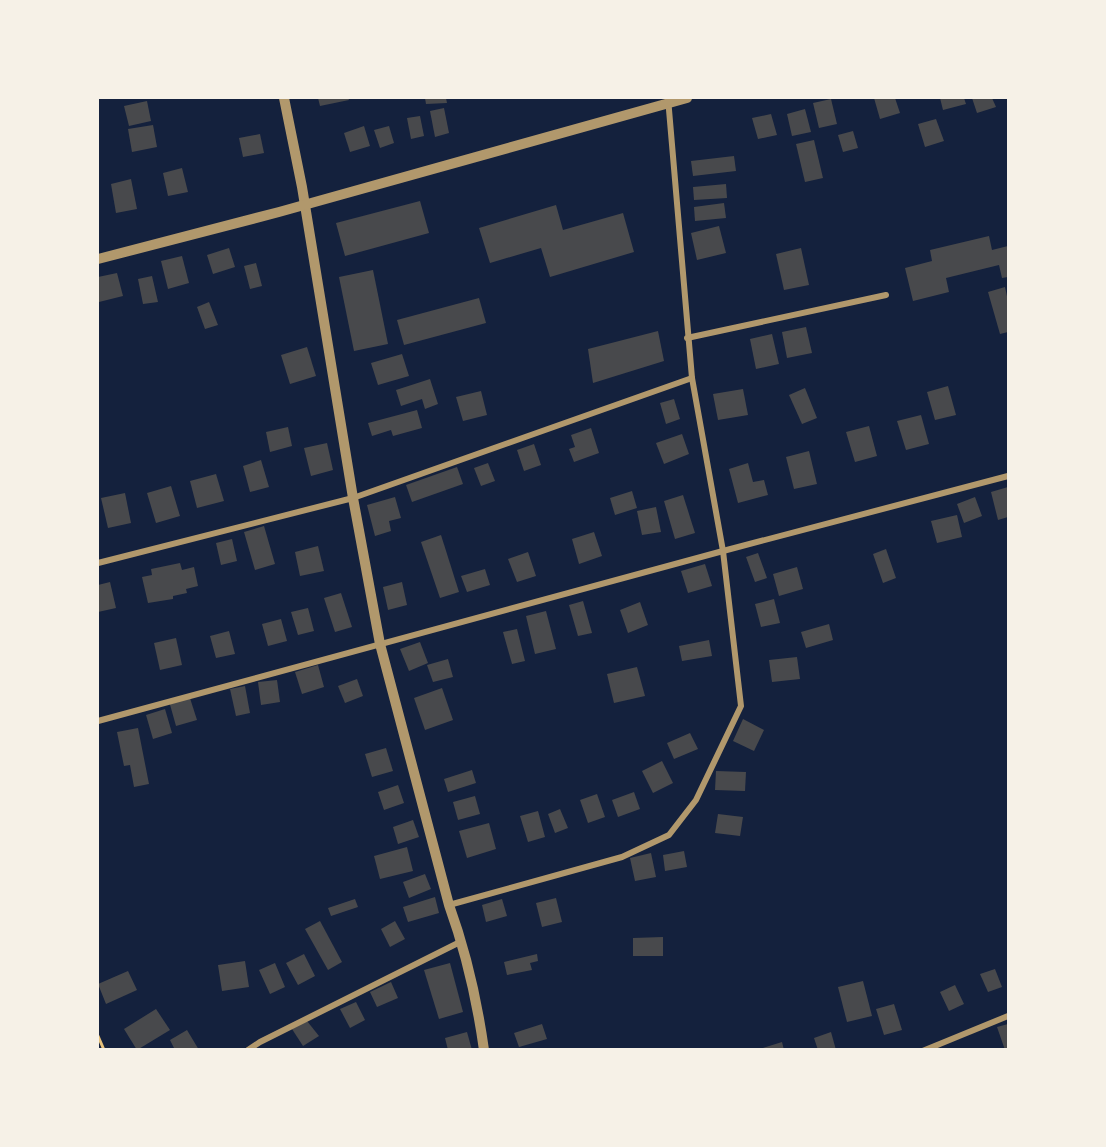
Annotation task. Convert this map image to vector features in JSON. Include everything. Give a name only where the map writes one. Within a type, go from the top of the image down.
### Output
[{"type":"street","points":[[284,98],[305,205],[353,498],[380,644],[449,905],[462,941],[479,1014],[484,1050]]},
{"type":"street","points":[[98,259],[305,205],[668,100],[687,98]]},
{"type":"street","points":[[449,905],[622,857],[669,835],[696,800],[741,706],[723,550],[687,338],[668,100]]},
{"type":"street","points":[[687,338],[886,295]]},
{"type":"street","points":[[98,563],[353,498],[692,378]]},
{"type":"street","points":[[98,721],[723,550],[1008,476]]},
{"type":"street","points":[[248,1050],[260,1041],[462,941]]},
{"type":"street","points":[[925,1050],[1008,1016]]},
{"type":"path","points":[[98,1036],[104,1050]]},
{"type":"building","points":[[318,98],[348,98],[349,100],[320,106]]},
{"type":"building","points":[[425,98],[446,98],[447,103],[426,104]]},
{"type":"building","points":[[874,98],[895,98],[900,113],[880,119]]},
{"type":"building","points":[[940,98],[964,98],[966,104],[943,110]]},
{"type":"building","points":[[972,98],[992,98],[996,107],[977,113]]},
{"type":"building","points":[[831,99],[837,124],[819,128],[813,103]]},
{"type":"building","points":[[147,101],[151,121],[129,126],[124,106]]},
{"type":"building","points":[[444,108],[449,133],[435,137],[430,111]]},
{"type":"building","points":[[805,109],[811,132],[792,136],[787,114]]},
{"type":"building","points":[[771,114],[777,135],[758,139],[752,118]]},
{"type":"building","points":[[420,116],[424,136],[411,139],[407,118]]},
{"type":"building","points":[[936,119],[944,141],[925,147],[918,124]]},
{"type":"building","points":[[153,125],[157,147],[132,152],[128,129]]},
{"type":"building","points":[[364,126],[370,146],[350,152],[344,133]]},
{"type":"building","points":[[389,126],[394,143],[380,148],[374,130]]},
{"type":"building","points":[[853,131],[858,148],[843,152],[838,135]]},
{"type":"building","points":[[260,134],[264,153],[243,157],[239,138]]},
{"type":"building","points":[[814,140],[823,178],[805,182],[796,144]]},
{"type":"building","points":[[734,156],[736,171],[693,176],[691,161]]},
{"type":"building","points":[[182,168],[188,192],[168,196],[163,173]]},
{"type":"building","points":[[131,179],[137,209],[116,213],[111,184]]},
{"type":"building","points":[[726,184],[727,198],[694,200],[693,187]]},
{"type":"building","points":[[420,201],[429,233],[345,256],[336,223]]},
{"type":"building","points":[[724,203],[726,218],[695,221],[694,207]]},
{"type":"building","points":[[556,205],[563,230],[623,213],[634,252],[550,277],[541,248],[490,263],[479,228]]},
{"type":"building","points":[[719,226],[726,253],[697,260],[691,233]]},
{"type":"building","points":[[989,236],[992,250],[1008,246],[1008,277],[1002,278],[999,265],[946,278],[949,292],[913,301],[905,268],[932,261],[930,250]]},
{"type":"building","points":[[229,248],[235,267],[213,274],[207,255]]},
{"type":"building","points":[[801,248],[809,285],[784,290],[776,254]]},
{"type":"building","points":[[182,256],[189,283],[168,289],[161,261]]},
{"type":"building","points":[[256,263],[262,286],[250,289],[244,266]]},
{"type":"building","points":[[373,270],[388,344],[354,351],[339,277]]},
{"type":"building","points":[[117,273],[123,296],[99,302],[98,277]]},
{"type":"building","points":[[152,276],[158,302],[143,304],[138,279]]},
{"type":"building","points":[[1005,287],[1008,301],[1008,332],[1000,334],[988,292]]},
{"type":"building","points":[[479,298],[486,323],[404,345],[397,320]]},
{"type":"building","points":[[209,302],[218,325],[205,329],[197,307]]},
{"type":"building","points":[[806,327],[812,353],[787,358],[782,332]]},
{"type":"building","points":[[658,331],[664,361],[593,383],[588,349]]},
{"type":"building","points":[[772,334],[779,364],[756,369],[750,339]]},
{"type":"building","points":[[307,347],[316,376],[290,384],[281,355]]},
{"type":"building","points":[[402,354],[409,376],[378,385],[371,363]]},
{"type":"building","points":[[430,379],[438,404],[425,409],[422,399],[401,406],[396,390]]},
{"type":"building","points":[[948,386],[956,415],[935,420],[927,392]]},
{"type":"building","points":[[805,388],[817,418],[802,424],[789,395]]},
{"type":"building","points":[[743,389],[748,415],[718,420],[713,394]]},
{"type":"building","points":[[481,391],[487,415],[463,421],[456,397]]},
{"type":"building","points":[[674,399],[680,419],[666,424],[660,403]]},
{"type":"building","points":[[417,410],[422,428],[393,436],[391,430],[372,436],[368,423]]},
{"type":"building","points":[[921,415],[929,444],[906,450],[897,421]]},
{"type":"building","points":[[869,426],[877,456],[855,462],[846,432]]},
{"type":"building","points":[[288,427],[292,446],[270,452],[266,432]]},
{"type":"building","points":[[591,428],[599,453],[574,462],[569,449],[575,447],[571,435]]},
{"type":"building","points":[[682,434],[689,454],[664,464],[656,443]]},
{"type":"building","points":[[327,443],[333,470],[311,476],[304,448]]},
{"type":"building","points":[[534,444],[541,465],[524,471],[517,450]]},
{"type":"building","points":[[809,451],[817,484],[794,489],[786,457]]},
{"type":"building","points":[[261,460],[269,487],[250,492],[243,466]]},
{"type":"building","points":[[488,463],[495,481],[481,486],[474,468]]},
{"type":"building","points":[[748,463],[753,482],[764,480],[768,495],[738,503],[729,469]]},
{"type":"building","points":[[457,467],[463,484],[412,502],[406,485]]},
{"type":"building","points":[[216,474],[224,501],[197,508],[190,481]]},
{"type":"building","points":[[171,486],[180,516],[156,523],[147,493]]},
{"type":"building","points":[[1008,487],[1008,517],[998,520],[991,492]]},
{"type":"building","points":[[632,491],[637,508],[615,515],[610,498]]},
{"type":"building","points":[[125,493],[131,523],[108,528],[101,498]]},
{"type":"building","points":[[683,495],[695,533],[675,539],[664,501]]},
{"type":"building","points":[[395,497],[401,518],[389,521],[391,531],[375,536],[367,505]]},
{"type":"building","points":[[975,497],[982,516],[964,523],[957,504]]},
{"type":"building","points":[[656,507],[661,532],[642,535],[637,511]]},
{"type":"building","points":[[957,515],[962,537],[937,543],[931,521]]},
{"type":"building","points":[[264,526],[275,564],[255,570],[244,532]]},
{"type":"building","points":[[594,532],[602,556],[579,564],[572,539]]},
{"type":"building","points":[[441,535],[459,592],[440,598],[421,542]]},
{"type":"building","points":[[232,539],[237,561],[221,565],[216,543]]},
{"type":"building","points":[[318,546],[324,571],[300,576],[295,552]]},
{"type":"building","points":[[886,549],[896,578],[883,583],[873,554]]},
{"type":"building","points":[[528,552],[536,576],[517,582],[508,559]]},
{"type":"building","points":[[758,553],[767,578],[755,582],[746,557]]},
{"type":"building","points":[[180,563],[182,570],[194,567],[198,586],[186,589],[187,593],[173,596],[173,599],[148,603],[142,577],[152,575],[151,569]]},
{"type":"building","points":[[705,564],[712,586],[688,593],[681,571]]},
{"type":"building","points":[[797,567],[803,589],[779,596],[773,574]]},
{"type":"building","points":[[485,569],[490,585],[467,592],[461,576]]},
{"type":"building","points":[[110,582],[116,608],[98,612],[98,585]]},
{"type":"building","points":[[402,582],[407,605],[388,610],[383,587]]},
{"type":"building","points":[[341,593],[352,627],[335,632],[324,598]]},
{"type":"building","points":[[774,599],[780,623],[761,627],[755,604]]},
{"type":"building","points":[[583,601],[592,633],[578,636],[569,605]]},
{"type":"building","points":[[640,602],[648,625],[628,633],[620,610]]},
{"type":"building","points":[[308,608],[314,631],[298,635],[291,612]]},
{"type":"building","points":[[546,611],[556,649],[535,654],[526,616]]},
{"type":"building","points":[[281,619],[287,641],[268,646],[262,624]]},
{"type":"building","points":[[829,624],[833,640],[806,648],[801,632]]},
{"type":"building","points":[[517,629],[525,661],[512,664],[503,632]]},
{"type":"building","points":[[229,631],[235,654],[216,658],[210,636]]},
{"type":"building","points":[[176,638],[182,665],[160,670],[154,643]]},
{"type":"building","points":[[709,640],[712,656],[682,661],[679,646]]},
{"type":"building","points":[[420,642],[428,663],[409,671],[400,649]]},
{"type":"building","points":[[797,657],[800,679],[772,682],[769,660]]},
{"type":"building","points":[[448,659],[453,677],[433,682],[427,665]]},
{"type":"building","points":[[318,665],[324,687],[302,694],[295,672]]},
{"type":"building","points":[[637,667],[645,696],[614,703],[607,674]]},
{"type":"building","points":[[357,679],[363,696],[345,703],[338,686]]},
{"type":"building","points":[[277,680],[280,702],[261,705],[258,682]]},
{"type":"building","points":[[245,686],[250,713],[236,716],[230,689]]},
{"type":"building","points":[[442,688],[453,720],[425,730],[414,698]]},
{"type":"building","points":[[189,695],[197,720],[176,726],[169,701]]},
{"type":"building","points":[[165,709],[172,733],[153,739],[146,715]]},
{"type":"building","points":[[743,719],[764,730],[754,751],[733,741]]},
{"type":"building","points":[[138,728],[149,784],[134,787],[130,765],[124,766],[117,732]]},
{"type":"building","points":[[690,733],[698,749],[674,759],[667,743]]},
{"type":"building","points":[[386,748],[393,771],[372,777],[365,754]]},
{"type":"building","points":[[662,761],[673,783],[653,793],[642,771]]},
{"type":"building","points":[[472,770],[476,783],[448,792],[444,779]]},
{"type":"building","points":[[716,771],[746,772],[745,791],[715,790]]},
{"type":"building","points":[[398,785],[404,803],[384,810],[378,792]]},
{"type":"building","points":[[634,792],[640,809],[618,817],[612,800]]},
{"type":"building","points":[[597,794],[605,817],[588,823],[580,800]]},
{"type":"building","points":[[475,796],[480,814],[458,820],[453,802]]},
{"type":"building","points":[[560,809],[568,828],[555,833],[548,814]]},
{"type":"building","points":[[538,811],[545,837],[528,842],[520,816]]},
{"type":"building","points":[[718,814],[743,817],[740,836],[715,833]]},
{"type":"building","points":[[413,820],[419,837],[398,844],[393,827]]},
{"type":"building","points":[[489,823],[496,849],[467,858],[459,831]]},
{"type":"building","points":[[407,847],[413,871],[380,879],[374,856]]},
{"type":"building","points":[[684,851],[687,867],[665,871],[663,855]]},
{"type":"building","points":[[651,853],[656,877],[635,881],[630,858]]},
{"type":"building","points":[[425,874],[431,889],[409,898],[403,882]]},
{"type":"building","points":[[435,897],[439,913],[408,922],[403,907]]},
{"type":"building","points":[[556,898],[562,922],[542,927],[536,903]]},
{"type":"building","points":[[355,899],[358,907],[331,916],[328,908]]},
{"type":"building","points":[[502,899],[507,916],[486,922],[482,905]]},
{"type":"building","points":[[320,921],[342,962],[328,970],[305,929]]},
{"type":"building","points":[[395,921],[405,939],[390,947],[381,929]]},
{"type":"building","points":[[663,937],[663,956],[633,956],[633,938]]},
{"type":"building","points":[[304,954],[315,976],[298,985],[286,963]]},
{"type":"building","points":[[537,954],[538,961],[530,963],[532,970],[507,975],[504,962]]},
{"type":"building","points":[[245,961],[249,987],[222,991],[218,965]]},
{"type":"building","points":[[275,963],[285,987],[270,994],[259,970]]},
{"type":"building","points":[[450,963],[463,1012],[439,1019],[424,970]]},
{"type":"building","points":[[995,969],[1002,987],[988,992],[980,974]]},
{"type":"building","points":[[128,971],[137,990],[106,1004],[98,984]]},
{"type":"building","points":[[863,981],[872,1016],[847,1022],[838,987]]},
{"type":"building","points":[[391,982],[398,998],[377,1007],[370,992]]},
{"type":"building","points":[[955,985],[964,1004],[949,1011],[940,992]]},
{"type":"building","points":[[356,1002],[365,1020],[350,1028],[340,1009]]},
{"type":"building","points":[[894,1004],[902,1030],[884,1035],[876,1009]]},
{"type":"building","points":[[156,1009],[170,1030],[137,1050],[124,1029]]},
{"type":"building","points":[[307,1021],[319,1036],[303,1046],[292,1029]]},
{"type":"building","points":[[542,1024],[547,1039],[519,1047],[514,1033]]},
{"type":"building","points":[[1008,1024],[1008,1050],[1005,1050],[997,1027]]},
{"type":"building","points":[[187,1030],[199,1050],[175,1050],[170,1040]]},
{"type":"building","points":[[467,1032],[472,1050],[448,1050],[445,1038]]},
{"type":"building","points":[[831,1032],[836,1050],[818,1050],[814,1038]]},
{"type":"building","points":[[782,1042],[784,1050],[760,1050],[760,1049]]}]
